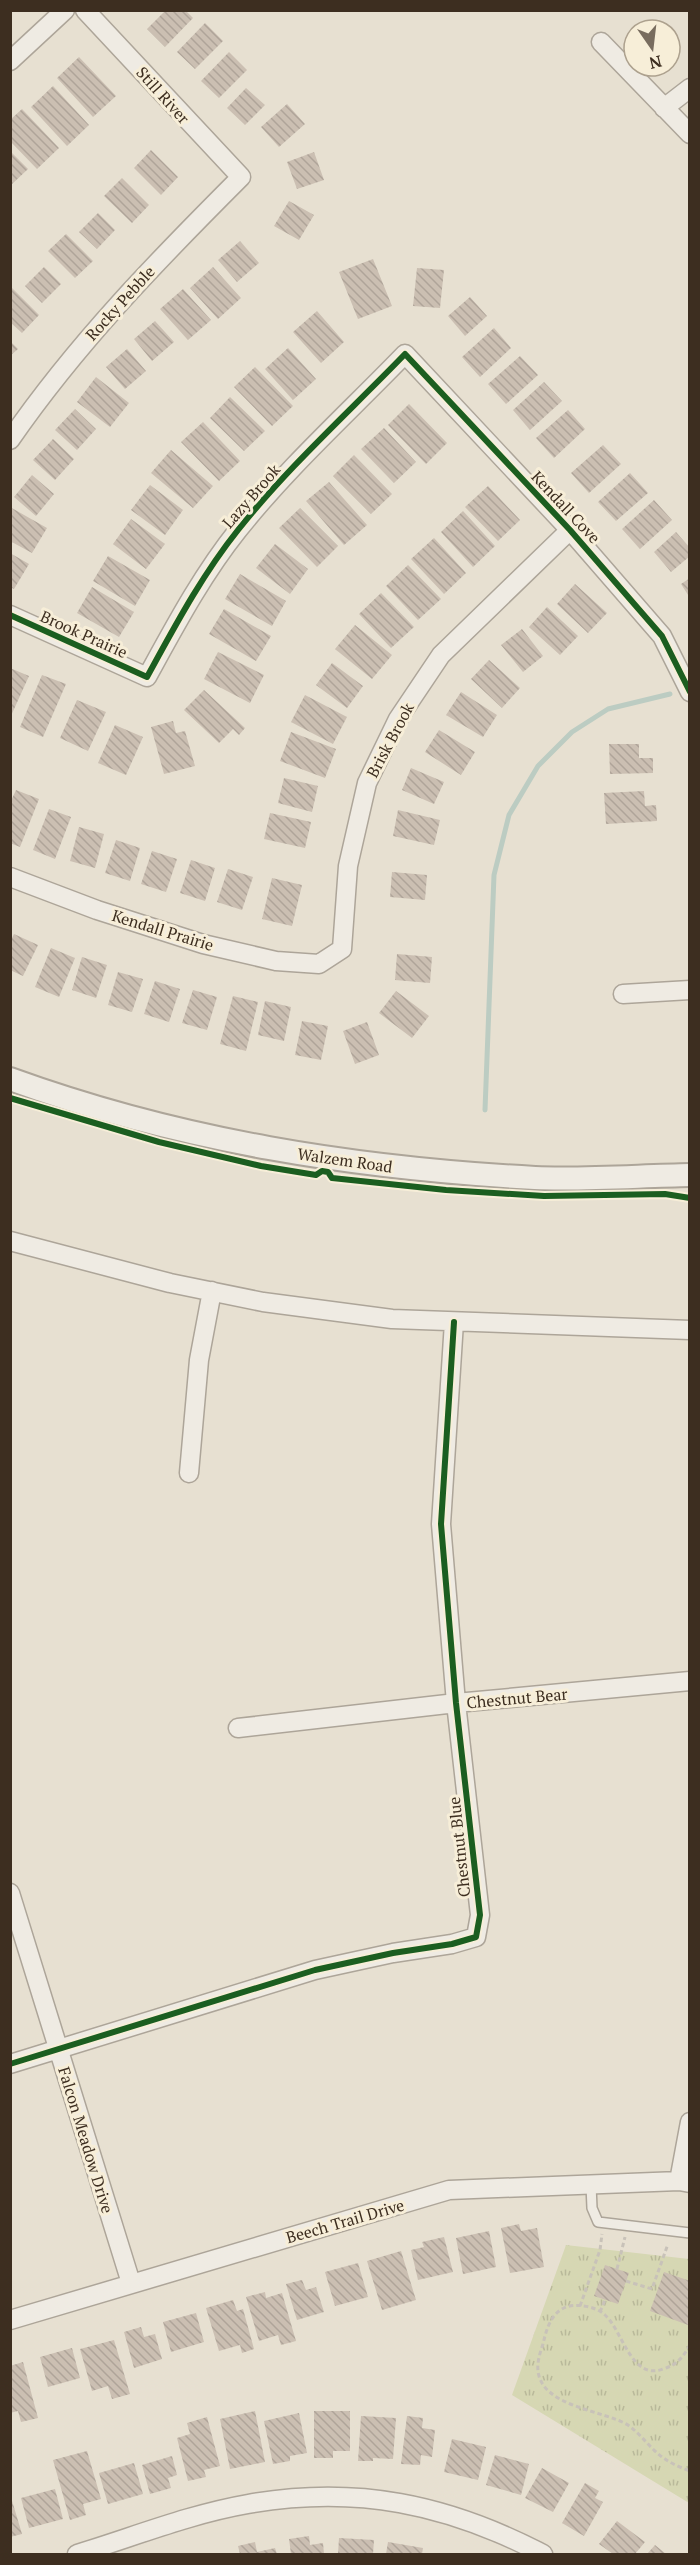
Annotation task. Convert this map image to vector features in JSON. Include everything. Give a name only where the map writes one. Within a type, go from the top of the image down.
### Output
[{"type":"street","points":[[10,62],[65,10]]},
{"type":"street","name":"Still River","points":[[85,10],[241,177]]},
{"type":"street","points":[[601,42],[690,134]]},
{"type":"street","points":[[664,108],[690,88]]},
{"type":"street","name":"Rocky Pebble","points":[[10,440],[70,360],[123,298],[241,177]]},
{"type":"street","name":"Kendall Cove","points":[[405,354],[570,530],[662,636],[690,692]]},
{"type":"street","name":"Lazy Brook","points":[[147,677],[189,603],[238,530],[282,480],[405,354]]},
{"type":"street","name":"Brisk Brook","points":[[319,964],[342,949],[348,866],[367,783],[398,718],[441,655],[570,530]]},
{"type":"street","name":"Brook Prairie","points":[[10,615],[147,677]]},
{"type":"street","name":"Kendall Prairie","points":[[10,877],[97,910],[204,944],[276,961],[319,964]]},
{"type":"street","points":[[623,994],[690,990]]},
{"type":"street","name":"Walzem Road","points":[[10,1079],[141,1121],[233,1142],[384,1166],[537,1178],[690,1175]]},
{"type":"street","points":[[10,1241],[70,1258],[263,1302],[392,1319],[690,1330]]},
{"type":"street","points":[[189,1473],[199,1360],[212,1291]]},
{"type":"street","name":"Chestnut Blue","points":[[58,2049],[315,1970],[393,1953],[453,1944],[476,1937],[480,1915],[456,1703],[441,1524],[453,1322]]},
{"type":"street","name":"Chestnut Bear","points":[[238,1728],[456,1703],[690,1681]]},
{"type":"street","name":"Falcon Meadow Drive","points":[[10,1893],[131,2283]]},
{"type":"street","points":[[10,2064],[58,2049]]},
{"type":"street","points":[[684,2182],[690,2122]]},
{"type":"street","name":"Beech Trail Drive","points":[[10,2320],[449,2190],[684,2182]]},
{"type":"street","points":[[77,2554],[246,2504],[290,2498],[334,2496],[379,2499],[423,2507],[465,2519],[506,2535],[543,2554]]},
{"type":"lane","points":[[591,2185],[595,2219],[603,2223],[690,2233]]},
{"type":"path","points":[[580,2306],[600,2250],[603,2223]]},
{"type":"path","points":[[617,2269],[626,2226]]},
{"type":"path","points":[[652,2289],[672,2231]]},
{"type":"path","points":[[626,2281],[657,2291]]},
{"type":"path","points":[[600,2312],[605,2300]]},
{"type":"path","points":[[690,2345],[674,2365],[655,2372],[648,2370],[639,2366],[632,2357],[606,2315],[580,2306],[569,2305],[554,2316],[538,2361],[538,2372],[542,2382],[560,2399],[627,2424],[665,2459],[690,2471]]},
{"type":"green space","points":[[566,2245],[689,2259],[689,2503],[512,2395]]},
{"type":"building","points":[[166,10],[185,10],[193,18],[165,47],[147,29]]},
{"type":"building","points":[[205,23],[223,41],[195,69],[177,52]]},
{"type":"building","points":[[229,52],[247,70],[219,98],[201,81]]},
{"type":"building","points":[[79,57],[116,96],[93,117],[57,78]]},
{"type":"building","points":[[53,86],[89,125],[67,146],[31,107]]},
{"type":"building","points":[[246,88],[265,105],[245,125],[227,108]]},
{"type":"building","points":[[287,104],[305,124],[279,147],[261,127]]},
{"type":"building","points":[[22,109],[59,148],[37,169],[10,141],[10,120]]},
{"type":"building","points":[[151,150],[178,177],[161,195],[134,168]]},
{"type":"building","points":[[10,151],[28,169],[10,186]]},
{"type":"building","points":[[314,152],[324,180],[297,189],[287,162]]},
{"type":"building","points":[[122,178],[149,205],[132,223],[104,196]]},
{"type":"building","points":[[289,201],[314,215],[299,240],[274,226]]},
{"type":"building","points":[[98,213],[115,230],[97,249],[79,232]]},
{"type":"building","points":[[66,234],[93,261],[75,278],[48,251]]},
{"type":"building","points":[[240,241],[259,263],[237,282],[218,260]]},
{"type":"building","points":[[373,259],[392,306],[358,319],[339,272]]},
{"type":"building","points":[[44,267],[61,284],[42,303],[25,286]]},
{"type":"building","points":[[213,267],[241,298],[218,319],[190,288]]},
{"type":"building","points":[[417,268],[444,270],[440,308],[413,306]]},
{"type":"building","points":[[12,288],[39,315],[22,333],[10,322]]},
{"type":"building","points":[[183,289],[211,320],[188,340],[160,309]]},
{"type":"building","points":[[470,297],[487,316],[465,336],[448,316]]},
{"type":"building","points":[[317,311],[344,342],[321,363],[293,332]]},
{"type":"building","points":[[155,321],[174,342],[152,361],[134,339]]},
{"type":"building","points":[[494,328],[511,348],[480,377],[462,357]]},
{"type":"building","points":[[10,341],[18,349],[10,356]]},
{"type":"building","points":[[288,348],[316,379],[293,400],[265,369]]},
{"type":"building","points":[[127,349],[146,371],[125,389],[106,367]]},
{"type":"building","points":[[520,356],[538,375],[506,404],[488,384]]},
{"type":"building","points":[[255,367],[293,406],[272,426],[234,387]]},
{"type":"building","points":[[96,377],[129,403],[110,427],[77,402]]},
{"type":"building","points":[[544,382],[562,401],[530,430],[513,410]]},
{"type":"building","points":[[230,397],[265,431],[244,451],[210,418]]},
{"type":"building","points":[[409,404],[447,443],[426,464],[388,425]]},
{"type":"building","points":[[75,409],[96,429],[77,450],[55,430]]},
{"type":"building","points":[[568,410],[585,429],[554,458],[536,438]]},
{"type":"building","points":[[203,422],[240,461],[219,481],[181,442]]},
{"type":"building","points":[[384,428],[416,462],[394,483],[361,449]]},
{"type":"building","points":[[53,439],[74,459],[55,480],[33,460]]},
{"type":"building","points":[[603,445],[621,464],[589,493],[571,473]]},
{"type":"building","points":[[171,450],[213,486],[193,508],[151,473]]},
{"type":"building","points":[[354,455],[392,494],[371,514],[333,476]]},
{"type":"building","points":[[630,473],[648,493],[616,521],[598,502]]},
{"type":"building","points":[[32,475],[54,494],[36,516],[14,497]]},
{"type":"building","points":[[329,482],[367,525],[344,545],[306,501]]},
{"type":"building","points":[[150,485],[183,510],[165,535],[131,510]]},
{"type":"building","points":[[488,486],[520,520],[498,541],[465,507]]},
{"type":"building","points":[[654,500],[672,520],[640,549],[622,529]]},
{"type":"building","points":[[10,507],[47,528],[32,553],[10,541]]},
{"type":"building","points":[[300,508],[338,546],[317,567],[279,528]]},
{"type":"building","points":[[463,511],[495,546],[473,567],[441,532]]},
{"type":"building","points":[[131,519],[165,544],[146,569],[113,544]]},
{"type":"building","points":[[676,532],[690,548],[690,556],[671,572],[654,552]]},
{"type":"building","points":[[434,538],[466,573],[444,594],[411,559]]},
{"type":"building","points":[[275,544],[308,569],[290,594],[256,568]]},
{"type":"building","points":[[10,553],[29,564],[14,589],[10,587]]},
{"type":"building","points":[[108,556],[150,580],[135,606],[93,581]]},
{"type":"building","points":[[408,565],[441,599],[418,620],[386,586]]},
{"type":"building","points":[[240,574],[286,601],[272,626],[225,599]]},
{"type":"building","points":[[690,578],[690,598],[681,584]]},
{"type":"building","points":[[575,584],[607,613],[588,633],[557,604]]},
{"type":"building","points":[[92,587],[134,612],[119,637],[77,613]]},
{"type":"building","points":[[381,593],[414,627],[391,648],[359,614]]},
{"type":"building","points":[[547,607],[578,636],[560,655],[529,627]]},
{"type":"building","points":[[224,609],[271,636],[256,661],[209,634]]},
{"type":"building","points":[[355,625],[392,655],[372,679],[335,649]]},
{"type":"building","points":[[522,629],[543,656],[523,672],[501,645]]},
{"type":"building","points":[[218,652],[264,675],[250,703],[204,679]]},
{"type":"building","points":[[489,660],[520,688],[502,708],[471,679]]},
{"type":"building","points":[[332,663],[363,686],[347,708],[316,685]]},
{"type":"building","points":[[10,668],[29,676],[10,718]]},
{"type":"building","points":[[42,675],[66,684],[43,737],[20,727]]},
{"type":"building","points":[[204,690],[245,728],[239,735],[233,729],[219,743],[184,710]]},
{"type":"building","points":[[461,692],[497,715],[483,737],[446,715]]},
{"type":"building","points":[[305,695],[347,717],[333,744],[291,722]]},
{"type":"building","points":[[77,700],[106,712],[88,751],[60,738]]},
{"type":"building","points":[[173,721],[176,733],[185,731],[195,766],[164,774],[151,727]]},
{"type":"building","points":[[115,725],[143,737],[126,775],[98,763]]},
{"type":"building","points":[[439,730],[475,752],[461,775],[425,752]]},
{"type":"building","points":[[291,732],[336,749],[325,778],[280,761]]},
{"type":"building","points":[[609,744],[639,744],[639,758],[653,758],[653,773],[610,774]]},
{"type":"building","points":[[411,768],[444,782],[434,804],[402,790]]},
{"type":"building","points":[[284,778],[318,786],[312,812],[278,803]]},
{"type":"building","points":[[16,790],[39,799],[20,847],[10,843],[10,803]]},
{"type":"building","points":[[644,791],[645,806],[656,805],[657,821],[606,824],[604,793]]},
{"type":"building","points":[[49,809],[71,817],[55,859],[33,850]]},
{"type":"building","points":[[398,810],[440,820],[434,845],[393,836]]},
{"type":"building","points":[[270,813],[311,822],[305,848],[264,839]]},
{"type":"building","points":[[79,827],[104,834],[95,868],[70,861]]},
{"type":"building","points":[[116,840],[140,848],[130,881],[105,873]]},
{"type":"building","points":[[152,851],[177,859],[166,892],[141,884]]},
{"type":"building","points":[[191,860],[215,868],[205,901],[180,893]]},
{"type":"building","points":[[228,869],[253,877],[242,910],[217,902]]},
{"type":"building","points":[[392,872],[427,875],[425,900],[390,897]]},
{"type":"building","points":[[272,878],[302,885],[292,926],[262,919]]},
{"type":"building","points":[[14,934],[38,945],[23,976],[10,970],[10,942]]},
{"type":"building","points":[[51,948],[75,958],[59,997],[35,987]]},
{"type":"building","points":[[397,954],[432,957],[430,983],[395,980]]},
{"type":"building","points":[[82,957],[107,965],[96,998],[72,990]]},
{"type":"building","points":[[118,972],[143,979],[132,1012],[108,1005]]},
{"type":"building","points":[[155,981],[180,989],[169,1022],[144,1014]]},
{"type":"building","points":[[193,990],[217,997],[207,1030],[182,1023]]},
{"type":"building","points":[[396,991],[429,1016],[412,1038],[379,1013]]},
{"type":"building","points":[[233,996],[258,1002],[246,1051],[220,1044]]},
{"type":"building","points":[[265,1001],[291,1007],[284,1041],[258,1035]]},
{"type":"building","points":[[302,1021],[328,1026],[321,1060],[295,1055]]},
{"type":"building","points":[[367,1022],[379,1055],[355,1064],[343,1031]]},
{"type":"building","points":[[519,2224],[521,2231],[537,2228],[544,2267],[510,2273],[501,2228]]},
{"type":"building","points":[[489,2231],[496,2267],[463,2274],[456,2238]]},
{"type":"building","points":[[444,2237],[453,2272],[418,2280],[411,2250],[424,2247],[422,2242]]},
{"type":"building","points":[[401,2251],[416,2300],[382,2310],[367,2261]]},
{"type":"building","points":[[358,2263],[368,2297],[335,2306],[325,2272]]},
{"type":"building","points":[[605,2265],[629,2273],[618,2304],[594,2296]]},
{"type":"building","points":[[664,2272],[690,2281],[688,2325],[650,2311]]},
{"type":"building","points":[[302,2280],[306,2290],[316,2287],[324,2312],[297,2320],[286,2284]]},
{"type":"building","points":[[265,2292],[266,2298],[282,2293],[296,2341],[281,2345],[278,2335],[259,2341],[246,2297]]},
{"type":"building","points":[[233,2300],[237,2311],[243,2309],[254,2349],[242,2353],[240,2345],[219,2351],[206,2308]]},
{"type":"building","points":[[196,2313],[204,2342],[171,2352],[163,2322]]},
{"type":"building","points":[[141,2327],[144,2337],[155,2334],[162,2359],[134,2368],[124,2332]]},
{"type":"building","points":[[114,2340],[130,2394],[112,2399],[108,2386],[92,2391],[80,2349]]},
{"type":"building","points":[[72,2348],[80,2378],[48,2387],[40,2357]]},
{"type":"building","points":[[23,2362],[38,2418],[21,2422],[18,2411],[10,2413],[10,2366]]},
{"type":"building","points":[[255,2411],[265,2462],[230,2469],[220,2419]]},
{"type":"building","points":[[314,2411],[350,2411],[350,2451],[333,2451],[333,2458],[314,2458]]},
{"type":"building","points":[[299,2413],[307,2453],[290,2456],[290,2461],[273,2464],[264,2421]]},
{"type":"building","points":[[361,2416],[396,2418],[393,2459],[373,2458],[373,2461],[358,2461]]},
{"type":"building","points":[[407,2416],[423,2418],[422,2428],[435,2430],[432,2457],[421,2455],[420,2465],[401,2464]]},
{"type":"building","points":[[207,2417],[220,2466],[204,2470],[206,2477],[188,2481],[177,2438],[190,2434],[187,2423]]},
{"type":"building","points":[[452,2439],[486,2447],[478,2480],[444,2472]]},
{"type":"building","points":[[87,2451],[101,2499],[83,2504],[86,2515],[70,2520],[53,2460]]},
{"type":"building","points":[[495,2455],[529,2464],[521,2495],[486,2485]]},
{"type":"building","points":[[172,2456],[177,2475],[168,2478],[171,2488],[150,2494],[142,2465]]},
{"type":"building","points":[[134,2463],[143,2494],[108,2504],[99,2473]]},
{"type":"building","points":[[542,2468],[569,2483],[553,2512],[525,2498]]},
{"type":"building","points":[[585,2483],[599,2491],[595,2498],[603,2502],[584,2536],[562,2523]]},
{"type":"building","points":[[55,2489],[63,2519],[29,2528],[21,2498]]},
{"type":"building","points":[[10,2494],[22,2534],[10,2537]]},
{"type":"building","points":[[617,2521],[645,2542],[635,2554],[613,2554],[599,2544]]},
{"type":"building","points":[[309,2536],[310,2545],[323,2543],[324,2554],[291,2554],[289,2539]]},
{"type":"building","points":[[339,2538],[374,2540],[373,2554],[338,2554]]},
{"type":"building","points":[[255,2542],[257,2552],[275,2548],[277,2554],[240,2554],[238,2546]]},
{"type":"building","points":[[388,2542],[423,2548],[422,2554],[386,2554]]},
{"type":"building","points":[[655,2545],[666,2554],[647,2554]]},
{"type":"waterway","points":[[485,1110],[494,875],[509,815],[538,766],[572,732],[608,709],[670,694]]},
{"type":"cycle path","points":[[10,615],[147,677],[201,583],[238,530],[298,462],[405,354],[570,530],[662,636],[690,692]]},
{"type":"cycle path","points":[[10,1098],[159,1142],[261,1166],[316,1175],[322,1171],[328,1172],[332,1178],[446,1190],[544,1196],[665,1194],[690,1198]]},
{"type":"cycle path","points":[[10,2064],[315,1970],[393,1953],[452,1944],[476,1937],[480,1915],[456,1703],[441,1524],[454,1322]]}]
